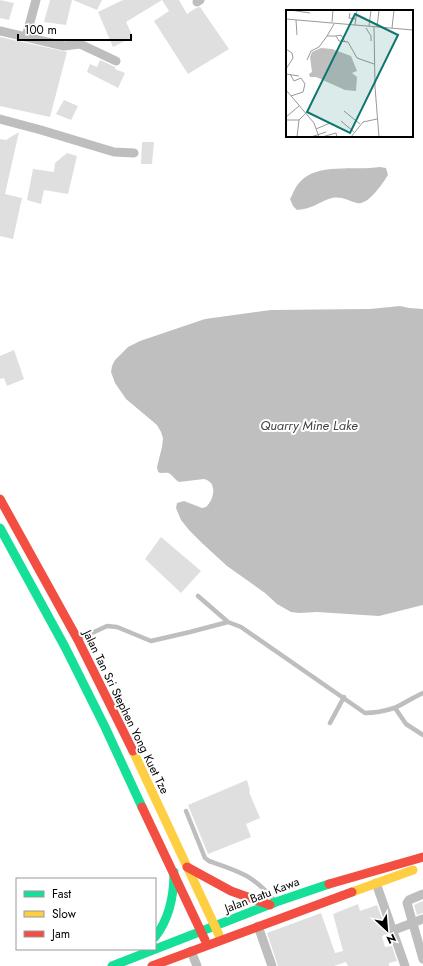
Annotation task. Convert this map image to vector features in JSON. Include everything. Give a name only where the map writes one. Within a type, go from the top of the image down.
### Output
[{"type":"main road","name":"Jalan Tan Sri Stephen Yong Kuet Tze","points":[[0,499],[78,640],[119,721],[221,940]]},
{"type":"main road","points":[[0,528],[65,647],[105,727],[208,945]]},
{"type":"main road","name":"Jalan Batu Kawa","points":[[156,947],[334,882],[423,857]]},
{"type":"main road","points":[[187,867],[231,892],[273,903]]},
{"type":"main road","points":[[152,966],[423,867]]},
{"type":"main road","points":[[156,936],[164,924],[170,910],[173,895],[174,872]]},
{"type":"main road","name":"Jalan Batu Kawa","points":[[112,966],[141,952]]},
{"type":"street","points":[[26,37],[36,0]]},
{"type":"street","points":[[0,31],[64,46],[80,44],[116,61]]},
{"type":"street","points":[[0,119],[114,152],[134,153]]},
{"type":"street","points":[[376,883],[394,930],[405,966]]},
{"type":"street","points":[[423,894],[408,901],[412,922],[423,959]]},
{"type":"street","points":[[394,930],[423,919]]},
{"type":"street","points":[[258,926],[272,966]]},
{"type":"street","points":[[191,951],[197,966]]},
{"type":"lane","points":[[198,596],[228,622],[241,627],[366,713],[395,708],[423,693]]},
{"type":"lane","points":[[78,640],[107,626],[118,627],[151,641],[228,622]]},
{"type":"lane","points":[[330,723],[344,697]]},
{"type":"lane","points":[[395,708],[406,724],[423,735]]},
{"type":"lane","points":[[186,811],[205,858],[209,861],[242,873],[260,885],[273,903]]},
{"type":"water","points":[[386,168],[388,175],[375,193],[366,201],[361,203],[342,198],[332,198],[311,207],[297,210],[293,206],[290,199],[299,183],[306,176],[315,172],[336,169]]},
{"type":"water","name":"Quarry Mine Lake","points":[[400,306],[423,309],[423,605],[379,616],[291,612],[277,604],[265,593],[227,566],[189,530],[181,520],[176,508],[177,503],[184,501],[202,508],[206,507],[213,496],[213,487],[204,479],[179,482],[167,473],[158,472],[157,467],[163,438],[161,432],[157,425],[126,399],[115,383],[111,372],[112,366],[115,360],[128,347],[140,341],[205,319],[271,310],[370,309]]},
{"type":"building","points":[[0,0],[14,3],[9,20],[0,18]]},
{"type":"building","points":[[50,0],[72,0],[66,25],[44,22]]},
{"type":"building","points":[[73,0],[102,0],[97,10]]},
{"type":"building","points":[[123,0],[162,0],[126,22],[133,37],[113,47],[98,12]]},
{"type":"building","points":[[162,0],[179,0],[187,14],[200,7],[229,49],[188,74],[154,21],[169,11]]},
{"type":"building","points":[[0,37],[67,52],[50,117],[0,106]]},
{"type":"building","points":[[100,60],[125,73],[118,88],[87,72],[90,64],[97,67]]},
{"type":"building","points":[[64,100],[78,106],[71,120],[56,114]]},
{"type":"building","points":[[19,132],[5,194],[22,198],[13,239],[0,236],[0,139],[6,140]]},
{"type":"building","points":[[142,142],[154,142],[152,164],[141,164]]},
{"type":"building","points":[[67,153],[77,156],[68,194],[44,190],[41,204],[27,200],[33,169],[54,172],[55,163]]},
{"type":"building","points":[[14,350],[24,379],[7,386],[4,378],[0,379],[0,356]]},
{"type":"building","points":[[161,537],[201,571],[181,593],[145,559]]},
{"type":"building","points":[[247,780],[249,792],[260,818],[246,824],[251,837],[208,854],[188,805]]},
{"type":"building","points":[[423,901],[423,913],[417,915],[414,905]]},
{"type":"building","points":[[358,904],[360,911],[377,905],[388,934],[382,936],[385,947],[392,946],[397,961],[389,963],[389,966],[348,966],[346,962],[334,966],[278,966],[267,933],[321,913],[335,953],[343,951],[333,914]]},
{"type":"traffic: fast","points":[[0,528],[65,647],[105,727],[142,807]]},
{"type":"traffic: fast","points":[[156,936],[168,914],[172,898],[174,872]]},
{"type":"traffic: fast","points":[[156,949],[276,902],[329,884]]},
{"type":"traffic: fast","points":[[112,966],[153,950]]},
{"type":"traffic: slow","points":[[133,751],[219,935]]},
{"type":"traffic: slow","points":[[352,892],[413,870]]},
{"type":"traffic: jam","points":[[0,499],[78,640],[133,751]]},
{"type":"traffic: jam","points":[[142,807],[205,940]]},
{"type":"traffic: jam","points":[[329,884],[423,857]]},
{"type":"traffic: jam","points":[[187,867],[231,891],[270,905]]},
{"type":"traffic: jam","points":[[152,966],[352,892]]}]
